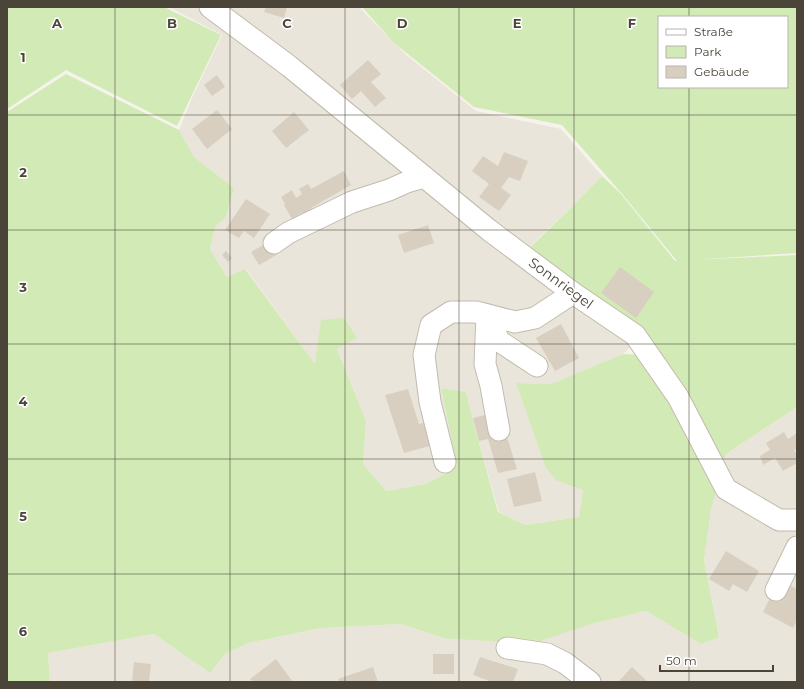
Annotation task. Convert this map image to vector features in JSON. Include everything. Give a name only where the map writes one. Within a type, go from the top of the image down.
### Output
[{"type":"street","name":"Sonnriegel","points":[[210,7],[289,66],[424,178],[490,230],[573,293],[635,335],[678,397],[726,489],[779,520],[797,520]]},
{"type":"street","points":[[274,243],[288,233],[352,202],[389,190],[407,182],[424,178]]},
{"type":"street","points":[[445,462],[430,402],[424,355],[432,325],[451,312],[476,312],[515,322],[535,318],[573,293]]},
{"type":"street","points":[[487,315],[499,341],[537,366]]},
{"type":"street","points":[[487,315],[485,364],[491,386],[499,430]]},
{"type":"street","points":[[776,590],[797,547]]},
{"type":"street","points":[[507,648],[547,654],[565,663],[590,682]]},
{"type":"shaded area","points":[[169,7],[359,7],[404,53],[476,111],[561,129],[602,176],[570,209],[517,258],[634,344],[623,354],[551,384],[516,383],[557,481],[583,490],[579,517],[524,525],[499,512],[466,392],[441,388],[455,456],[447,473],[425,484],[386,491],[363,464],[366,421],[337,348],[344,319],[315,364],[246,269],[227,277],[210,249],[215,227],[226,217],[234,188],[194,157],[179,130],[192,98],[222,35]]},
{"type":"shaded area","points":[[797,407],[797,682],[50,682],[48,653],[154,634],[210,673],[225,654],[248,643],[321,628],[401,624],[443,638],[591,624],[646,611],[701,644],[719,636],[704,560],[711,510],[726,454]]},
{"type":"green space","points":[[7,7],[164,7],[221,35],[177,126],[66,70],[7,109]]},
{"type":"green space","points":[[362,7],[797,7],[797,253],[693,260],[797,255],[797,407],[726,454],[711,510],[704,560],[719,637],[701,644],[646,611],[591,624],[531,644],[443,638],[401,624],[321,628],[248,643],[225,654],[210,673],[154,634],[48,653],[50,682],[7,682],[7,112],[66,74],[179,130],[194,157],[234,188],[226,217],[215,227],[210,249],[227,277],[245,269],[315,364],[321,320],[344,318],[357,338],[337,349],[366,421],[363,464],[386,491],[425,484],[447,473],[455,456],[441,388],[466,392],[498,512],[525,525],[579,517],[583,490],[557,481],[546,468],[516,383],[551,384],[623,354],[645,355],[650,346],[525,252],[602,176],[621,194],[675,261],[677,261],[623,195],[562,125],[474,107],[394,43]]},
{"type":"building","points":[[266,7],[287,7],[284,18],[264,12]]},
{"type":"building","points":[[368,60],[381,74],[371,82],[386,98],[375,107],[361,91],[352,99],[340,85]]},
{"type":"building","points":[[217,75],[225,87],[212,96],[204,85]]},
{"type":"building","points":[[217,110],[232,129],[207,149],[192,129]]},
{"type":"building","points":[[294,112],[309,130],[286,148],[272,131]]},
{"type":"building","points":[[504,152],[528,161],[520,181],[509,177],[501,188],[511,195],[499,211],[479,197],[489,184],[472,171],[483,156],[498,166]]},
{"type":"building","points":[[344,171],[351,185],[311,208],[314,213],[305,218],[302,213],[292,219],[281,197],[292,190],[296,198],[302,194],[299,189],[308,184],[311,189]]},
{"type":"building","points":[[246,199],[270,214],[254,238],[244,231],[239,238],[225,230]]},
{"type":"building","points":[[428,225],[434,243],[404,253],[398,235]]},
{"type":"building","points":[[270,241],[278,254],[259,265],[251,252]]},
{"type":"building","points":[[226,251],[232,258],[228,262],[222,255]]},
{"type":"building","points":[[620,267],[654,292],[636,318],[601,293]]},
{"type":"building","points":[[561,324],[579,358],[555,371],[536,338]]},
{"type":"building","points":[[408,389],[419,424],[429,421],[437,444],[404,453],[385,395]]},
{"type":"building","points":[[485,415],[491,438],[506,434],[517,469],[498,473],[488,439],[479,441],[473,418]]},
{"type":"building","points":[[784,432],[788,439],[797,433],[797,448],[794,450],[797,454],[797,463],[783,471],[775,458],[763,465],[760,456],[770,450],[766,443]]},
{"type":"building","points":[[535,472],[542,501],[514,507],[507,479]]},
{"type":"building","points":[[726,551],[759,571],[747,592],[733,584],[729,591],[709,579]]},
{"type":"building","points":[[789,585],[797,589],[797,620],[793,628],[763,612],[771,596],[780,602]]},
{"type":"building","points":[[433,654],[454,654],[454,674],[433,674]]},
{"type":"building","points":[[480,657],[518,669],[513,682],[492,682],[473,675]]},
{"type":"building","points":[[276,659],[293,682],[253,682],[250,679]]},
{"type":"building","points":[[134,662],[151,664],[149,682],[132,682]]},
{"type":"building","points":[[373,667],[378,682],[339,682],[338,679]]},
{"type":"building","points":[[632,667],[648,682],[618,682]]}]
